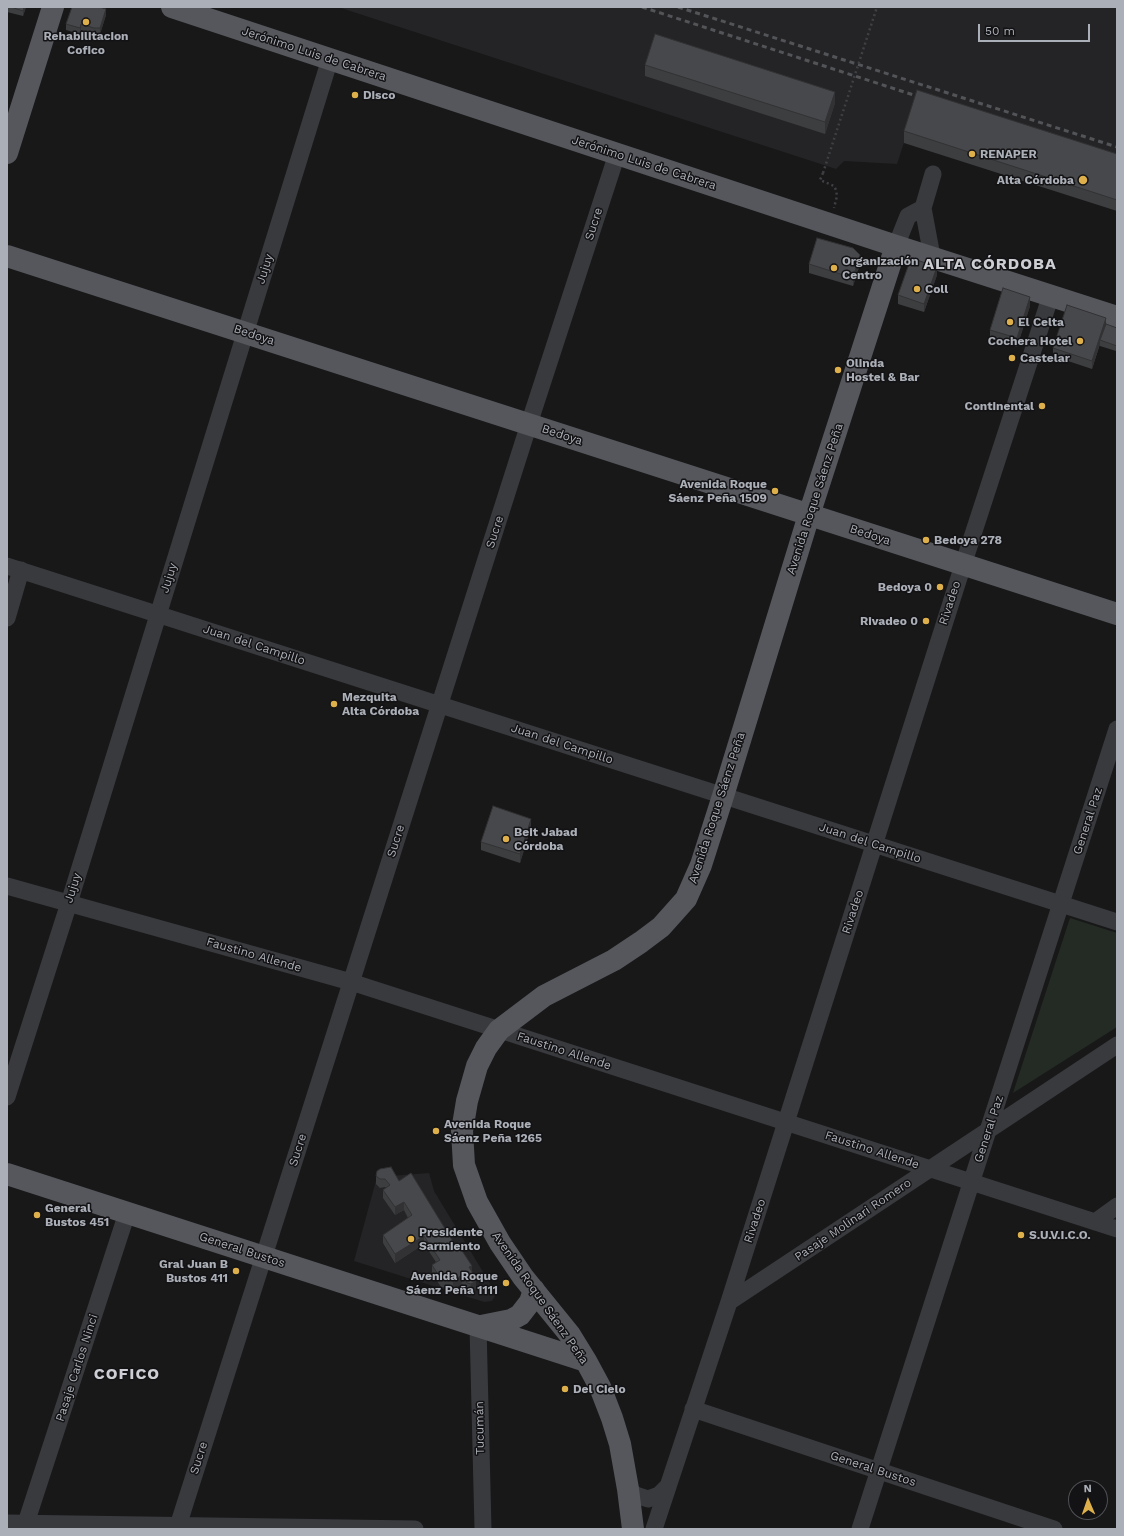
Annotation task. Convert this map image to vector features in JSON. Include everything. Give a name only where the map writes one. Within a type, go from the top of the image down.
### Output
[{"type":"main road","points":[[7,152],[53,7]]},
{"type":"main road","name":"Jerónimo Luis de Cabrera","points":[[172,7],[896,246],[932,256],[1117,317]]},
{"type":"main road","name":"Avenida Roque Sáenz Peña","points":[[633,1529],[620,1444],[600,1387],[570,1335],[523,1277],[500,1243],[477,1202],[464,1165],[462,1131],[467,1101],[477,1066],[486,1048],[499,1030],[544,996],[614,960],[630,949],[661,927],[686,899],[701,865],[809,515],[896,246]]},
{"type":"main road","name":"Bedoya","points":[[7,256],[1117,614]]},
{"type":"main road","name":"General Bustos","points":[[7,1174],[586,1361]]},
{"type":"main road","name":"General Bustos","points":[[478,1326],[511,1320],[520,1315],[530,1302],[534,1290]]},
{"type":"street","name":"Jujuy","points":[[7,1097],[69,903],[157,614],[330,59]]},
{"type":"street","name":"Sucre","points":[[177,1527],[529,424],[617,154]]},
{"type":"street","points":[[932,256],[923,208],[933,174]]},
{"type":"street","points":[[896,246],[908,216],[923,208]]},
{"type":"street","name":"Rivadeo","points":[[654,1529],[729,1302],[963,564],[1051,296]]},
{"type":"street","points":[[7,618],[14,568]]},
{"type":"street","name":"Juan del Campillo","points":[[14,568],[1117,922]]},
{"type":"street","name":"General Paz","points":[[860,1529],[1117,729]]},
{"type":"street","name":"Faustino Allende","points":[[7,886],[351,982],[1117,1229]]},
{"type":"street","name":"Pasaje Molinari Romero","points":[[729,1302],[1117,1045]]},
{"type":"street","points":[[1095,1222],[1117,1206]]},
{"type":"street","name":"Pasaje Carlos Ninci","points":[[26,1523],[127,1213]]},
{"type":"street","name":"Tucumán","points":[[478,1326],[483,1529]]},
{"type":"street","name":"General Bustos","points":[[693,1409],[1054,1529]]},
{"type":"street","points":[[628,1489],[636,1495],[648,1499],[660,1495],[668,1486]]},
{"type":"street","points":[[7,1523],[177,1527],[415,1529]]},
{"type":"path","points":[[829,223],[837,196],[836,190],[834,186],[820,180],[877,7]]},
{"type":"shaded area","points":[[338,7],[1117,7],[1117,181],[913,115],[897,164],[844,161],[836,169]]},
{"type":"shaded area","points":[[1070,918],[1117,933],[1117,1027],[1013,1093]]},
{"type":"shaded area","name":"Presidente Sarmiento","points":[[429,1173],[434,1191],[494,1290],[495,1296],[492,1301],[484,1302],[354,1261],[377,1177]]},
{"type":"building","points":[[11,7],[24,7],[23,11]]},
{"type":"building","name":"Rehabilitacion Cofico","points":[[72,7],[99,7],[106,9],[100,28],[94,28],[81,24],[80,28],[66,24]]},
{"type":"building","points":[[655,34],[835,92],[825,122],[645,65]]},
{"type":"building","points":[[917,90],[1117,154],[1117,200],[904,131]]},
{"type":"building","name":"Organización Centro","points":[[817,238],[853,248],[860,255],[853,278],[809,264]]},
{"type":"building","name":"Coll","points":[[911,258],[937,267],[924,304],[898,295]]},
{"type":"building","name":"El Celta","points":[[1003,288],[1030,297],[1017,338],[990,330]]},
{"type":"building","name":"Cochera Hotel","points":[[1067,305],[1106,318],[1092,361],[1053,348]]},
{"type":"building","points":[[1106,324],[1117,328],[1117,346],[1100,340]]},
{"type":"building","name":"Beit Jabad Córdoba","points":[[493,806],[531,819],[520,854],[481,842]]},
{"type":"building","points":[[391,1167],[399,1181],[411,1173],[455,1245],[457,1243],[472,1266],[469,1267],[476,1278],[475,1282],[471,1284],[467,1283],[462,1275],[453,1281],[441,1279],[432,1265],[440,1260],[424,1236],[395,1254],[383,1235],[412,1215],[404,1202],[395,1207],[383,1190],[390,1185],[385,1179],[380,1179],[376,1176],[377,1171],[380,1169]]},
{"type":"railway","points":[[642,7],[926,99]]},
{"type":"railway","points":[[678,7],[1117,147]]},
{"type":"place","name":"Rehabilitacion Cofico","points":[[86,22]]},
{"type":"place","name":"Disco","points":[[355,95]]},
{"type":"place","name":"RENAPER","points":[[972,154]]},
{"type":"place","name":"Alta Córdoba","points":[[1083,180]]},
{"type":"place","name":"Organización Centro","points":[[834,268]]},
{"type":"place","name":"Coll","points":[[917,289]]},
{"type":"place","name":"El Celta","points":[[1010,322]]},
{"type":"place","name":"Cochera Hotel","points":[[1080,341]]},
{"type":"place","name":"Castelar","points":[[1012,358]]},
{"type":"place","name":"Olinda Hostel & Bar","points":[[838,370]]},
{"type":"place","name":"Continental","points":[[1042,406]]},
{"type":"place","name":"Avenida Roque Sáenz Peña 1509","points":[[775,491]]},
{"type":"place","name":"Bedoya 278","points":[[926,540]]},
{"type":"place","name":"Bedoya 0","points":[[940,587]]},
{"type":"place","name":"Rivadeo 0","points":[[926,621]]},
{"type":"place","name":"Mezquita Alta Córdoba","points":[[334,704]]},
{"type":"place","name":"Beit Jabad Córdoba","points":[[506,839]]},
{"type":"place","name":"Avenida Roque Sáenz Peña 1265","points":[[436,1131]]},
{"type":"place","name":"General Bustos 451","points":[[37,1215]]},
{"type":"place","name":"S.U.V.I.C.O.","points":[[1021,1235]]},
{"type":"place","name":"Presidente Sarmiento","points":[[411,1239]]},
{"type":"place","name":"Gral Juan B Bustos 411","points":[[236,1271]]},
{"type":"place","name":"Avenida Roque Sáenz Peña 1111","points":[[506,1283]]},
{"type":"place","name":"Del Cielo","points":[[565,1389]]},
{"type":"district","name":"ALTA CÓRDOBA","points":[[990,264]]},
{"type":"district","name":"COFICO","points":[[127,1374]]}]
